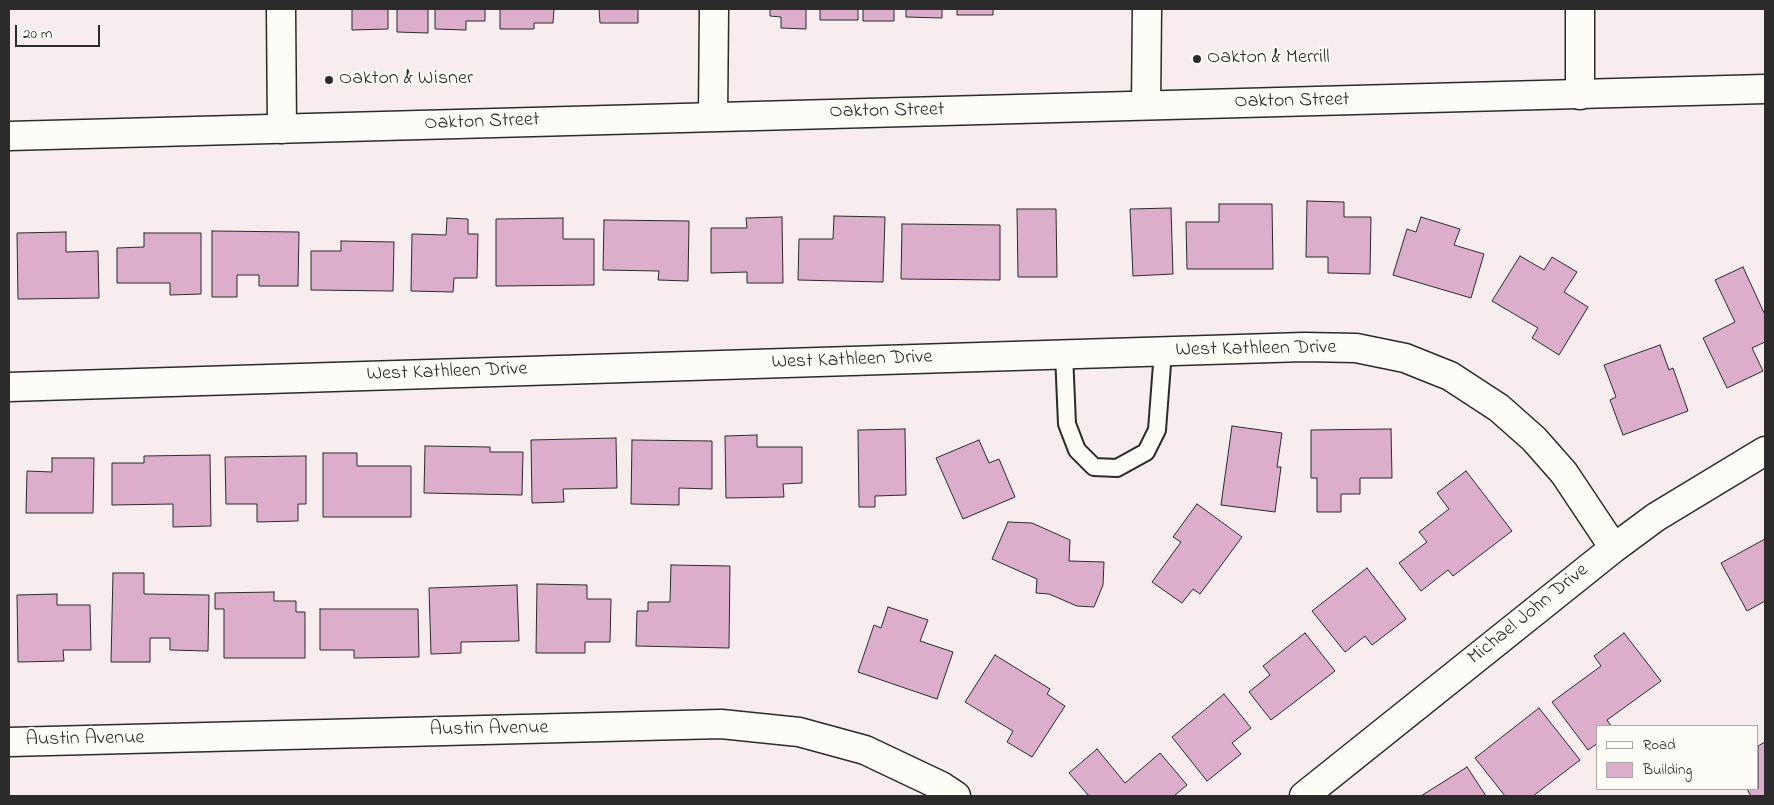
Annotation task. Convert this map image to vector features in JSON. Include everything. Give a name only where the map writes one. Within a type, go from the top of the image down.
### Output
[{"type":"street","points":[[281,9],[282,129]]},
{"type":"street","points":[[713,116],[714,9]]},
{"type":"street","points":[[1146,105],[1147,9]]},
{"type":"street","points":[[1580,9],[1580,95]]},
{"type":"street","name":"Oakton Street","points":[[9,136],[1765,89]]},
{"type":"street","name":"West Kathleen Drive","points":[[9,387],[1304,346],[1356,348],[1405,358],[1450,376],[1499,408],[1534,439],[1564,473],[1614,548]]},
{"type":"street","name":"Michael John Drive","points":[[1304,796],[1614,548],[1656,517],[1765,451]]},
{"type":"street","name":"Austin Avenue","points":[[9,742],[721,724],[799,732],[865,750],[941,786],[956,796]]},
{"type":"lane","points":[[1064,354],[1067,424],[1077,450],[1094,467],[1117,468],[1146,452],[1157,430],[1163,351]]},
{"type":"building","points":[[352,9],[388,9],[388,29],[352,30]]},
{"type":"building","points":[[397,9],[428,9],[428,33],[397,32]]},
{"type":"building","points":[[435,9],[485,9],[485,21],[466,21],[466,30],[435,29]]},
{"type":"building","points":[[500,9],[554,9],[553,23],[534,23],[534,29],[500,29]]},
{"type":"building","points":[[599,9],[638,9],[638,23],[600,23]]},
{"type":"building","points":[[770,9],[806,9],[806,29],[781,28],[781,17],[770,16]]},
{"type":"building","points":[[820,9],[858,9],[858,20],[820,20]]},
{"type":"building","points":[[863,9],[894,9],[894,21],[863,21]]},
{"type":"building","points":[[906,9],[942,9],[942,18],[906,17]]},
{"type":"building","points":[[957,9],[993,9],[993,15],[957,15]]},
{"type":"building","points":[[1307,201],[1344,202],[1344,217],[1371,217],[1370,274],[1328,273],[1328,257],[1306,257]]},
{"type":"building","points":[[1219,204],[1272,204],[1273,269],[1187,269],[1186,222],[1219,222]]},
{"type":"building","points":[[1171,208],[1173,274],[1133,276],[1130,209]]},
{"type":"building","points":[[1017,209],[1056,209],[1057,277],[1018,277]]},
{"type":"building","points":[[834,216],[885,217],[883,282],[798,280],[799,239],[833,239]]},
{"type":"building","points":[[782,217],[783,283],[747,283],[747,272],[711,273],[711,228],[747,228],[746,218]]},
{"type":"building","points":[[1421,217],[1460,229],[1454,245],[1484,254],[1471,298],[1393,275],[1407,229],[1416,232]]},
{"type":"building","points":[[447,218],[468,219],[468,234],[478,234],[477,278],[454,278],[453,292],[411,291],[412,234],[446,235]]},
{"type":"building","points":[[563,218],[563,239],[594,239],[594,285],[496,286],[496,219]]},
{"type":"building","points":[[604,220],[689,221],[688,281],[658,280],[659,271],[603,270]]},
{"type":"building","points":[[902,224],[1000,225],[1000,280],[901,279]]},
{"type":"building","points":[[212,231],[299,232],[298,286],[259,286],[259,275],[237,275],[237,297],[212,297]]},
{"type":"building","points":[[66,232],[66,252],[98,251],[99,298],[18,299],[17,233]]},
{"type":"building","points":[[144,233],[201,233],[201,294],[170,295],[170,283],[117,283],[117,248],[144,247]]},
{"type":"building","points":[[341,241],[394,242],[393,291],[311,290],[311,251],[341,251]]},
{"type":"building","points":[[1520,256],[1544,270],[1552,257],[1577,272],[1564,292],[1588,307],[1559,355],[1532,338],[1538,328],[1492,301]]},
{"type":"building","points":[[1743,267],[1765,315],[1765,342],[1752,348],[1763,371],[1727,388],[1703,338],[1735,322],[1715,280]]},
{"type":"building","points":[[1660,345],[1669,370],[1673,368],[1688,411],[1623,435],[1610,400],[1616,397],[1604,365]]},
{"type":"building","points":[[1232,426],[1282,433],[1277,467],[1281,467],[1275,512],[1221,505]]},
{"type":"building","points":[[905,429],[906,495],[875,496],[875,507],[859,507],[858,430]]},
{"type":"building","points":[[1391,429],[1392,478],[1360,478],[1360,494],[1341,494],[1341,512],[1317,512],[1317,478],[1311,478],[1311,430]]},
{"type":"building","points":[[757,435],[757,447],[802,447],[802,483],[783,484],[784,497],[726,498],[725,436]]},
{"type":"building","points":[[616,438],[617,488],[563,489],[564,502],[532,503],[531,440]]},
{"type":"building","points":[[632,440],[712,441],[712,489],[679,488],[679,505],[631,504]]},
{"type":"building","points":[[979,440],[989,463],[999,459],[1015,497],[963,519],[936,458]]},
{"type":"building","points":[[425,446],[490,447],[490,452],[523,452],[522,495],[424,493]]},
{"type":"building","points":[[323,453],[357,453],[357,466],[411,466],[411,517],[323,517]]},
{"type":"building","points":[[210,455],[211,526],[173,527],[173,504],[112,505],[112,463],[144,463],[144,456]]},
{"type":"building","points":[[306,456],[306,504],[298,504],[298,521],[257,522],[257,504],[226,504],[225,457]]},
{"type":"building","points":[[52,458],[94,458],[93,513],[26,513],[27,471],[52,472]]},
{"type":"building","points":[[1466,471],[1512,531],[1453,576],[1448,570],[1421,591],[1399,563],[1427,542],[1419,532],[1449,509],[1437,493]]},
{"type":"building","points":[[1197,504],[1242,537],[1200,594],[1193,589],[1182,603],[1152,582],[1181,542],[1173,537]]},
{"type":"building","points":[[1008,522],[1032,523],[1070,540],[1069,561],[1104,562],[1103,585],[1094,607],[1077,606],[1049,594],[1036,593],[1037,579],[992,559]]},
{"type":"building","points":[[1765,539],[1765,601],[1747,611],[1721,563]]},
{"type":"building","points":[[671,565],[730,566],[729,648],[636,646],[637,611],[648,611],[648,602],[670,602]]},
{"type":"building","points":[[1367,568],[1406,619],[1372,645],[1365,636],[1345,652],[1312,611]]},
{"type":"building","points":[[113,573],[144,573],[144,594],[209,595],[208,651],[170,650],[170,638],[150,638],[150,662],[111,662]]},
{"type":"building","points":[[537,584],[587,585],[587,599],[611,599],[610,642],[585,642],[585,653],[536,653]]},
{"type":"building","points":[[517,585],[519,641],[461,642],[461,653],[431,654],[429,588]]},
{"type":"building","points":[[274,592],[274,601],[296,601],[296,612],[305,612],[305,658],[224,658],[224,609],[215,609],[215,593]]},
{"type":"building","points":[[57,594],[57,605],[90,605],[91,650],[63,650],[64,661],[18,662],[17,595]]},
{"type":"building","points":[[888,607],[928,620],[920,641],[953,652],[937,699],[858,672],[874,625],[881,628]]},
{"type":"building","points":[[320,609],[418,609],[419,657],[354,658],[354,650],[320,650]]},
{"type":"building","points":[[1305,633],[1335,671],[1271,720],[1249,692],[1270,675],[1263,666]]},
{"type":"building","points":[[1624,633],[1661,681],[1607,720],[1610,725],[1596,725],[1596,744],[1588,750],[1552,702],[1601,666],[1594,656]]},
{"type":"building","points":[[995,655],[1050,689],[1047,694],[1065,706],[1032,757],[1007,742],[1013,731],[965,702]]},
{"type":"building","points":[[1224,694],[1251,728],[1232,743],[1241,754],[1207,781],[1172,737]]},
{"type":"building","points":[[1539,708],[1580,760],[1533,796],[1505,796],[1475,758]]},
{"type":"building","points":[[1765,742],[1765,796],[1751,796],[1748,790],[1759,790],[1759,745]]},
{"type":"building","points":[[1097,749],[1125,783],[1160,753],[1187,785],[1174,796],[1089,796],[1069,773]]},
{"type":"building","points":[[1467,767],[1486,796],[1421,796]]},
{"type":"place","name":"Oakton & Merrill","points":[[1197,59]]},
{"type":"place","name":"Oakton & Wisner","points":[[329,80]]}]
